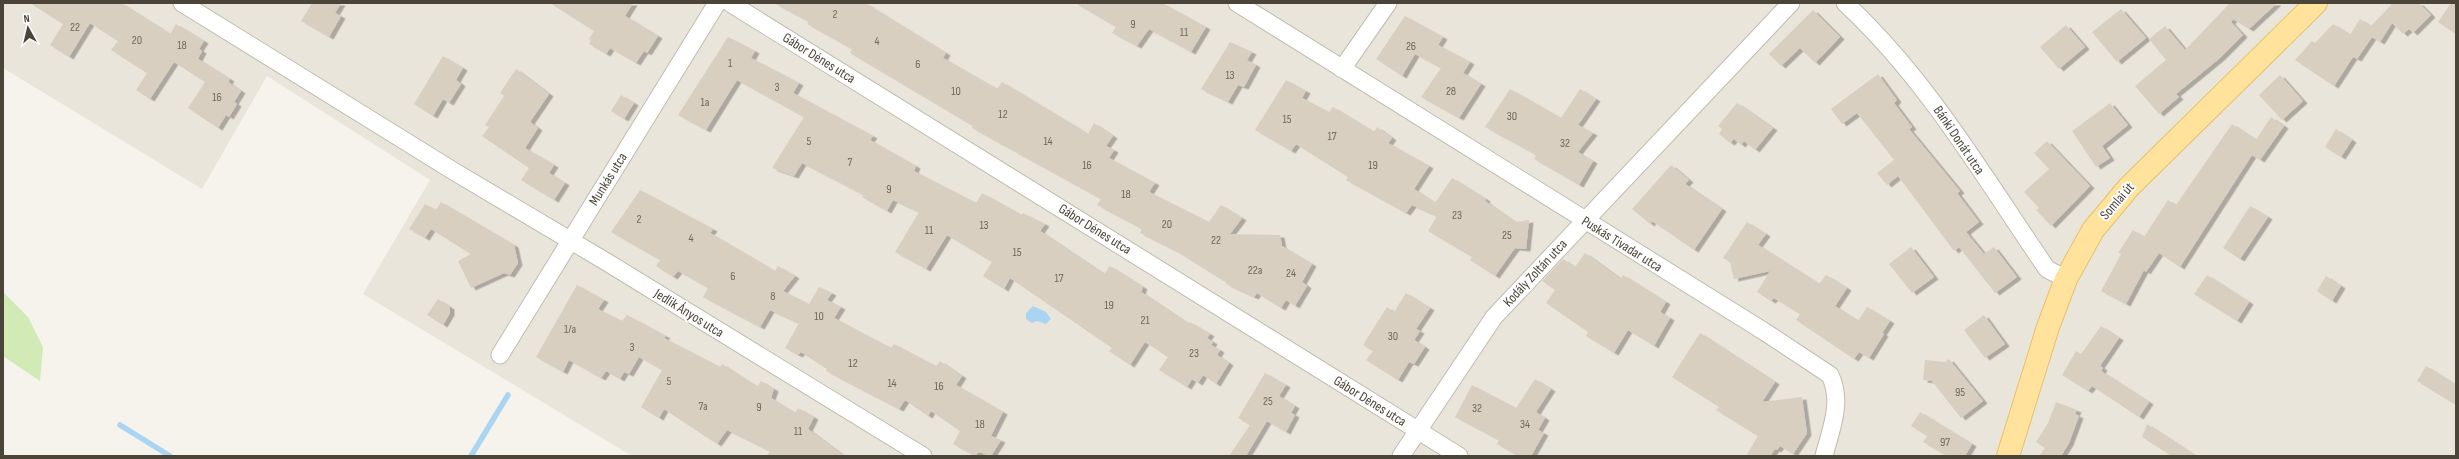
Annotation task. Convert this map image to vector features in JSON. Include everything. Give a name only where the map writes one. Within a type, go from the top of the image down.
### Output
[{"type":"main road","name":"Somlai út","points":[[2008,456],[2048,327],[2066,279],[2093,230],[2129,187],[2316,3]]},
{"type":"street","name":"Jedlik Ányos utca","points":[[182,3],[455,172],[923,456]]},
{"type":"street","name":"Munkás utca","points":[[500,355],[717,3]]},
{"type":"street","name":"Gábor Dénes utca","points":[[730,3],[1459,456]]},
{"type":"street","name":"Puskás Tivadar utca","points":[[1237,3],[1765,332],[1830,375],[1836,386],[1838,401],[1824,456]]},
{"type":"street","points":[[1342,69],[1388,3]]},
{"type":"street","name":"Kodály Zoltán utca","points":[[1400,456],[1494,317],[1584,220],[1791,3]]},
{"type":"street","name":"Bánki Donát utca","points":[[1845,3],[1876,32],[1931,99],[2047,269],[2066,279]]},
{"type":"shaded area","points":[[3,3],[2456,3],[2456,456],[632,456],[363,294],[430,180],[267,76],[202,189],[3,68]]},
{"type":"green space","points":[[3,292],[28,317],[43,347],[40,381],[3,356]]},
{"type":"water","points":[[1033,306],[1046,312],[1051,319],[1046,324],[1037,321],[1032,323],[1026,319],[1026,313]]},
{"type":"building","points":[[30,3],[121,3],[170,34],[176,24],[204,41],[199,49],[202,51],[198,59],[230,79],[228,82],[241,91],[234,102],[237,104],[229,117],[226,115],[218,128],[188,108],[205,82],[174,62],[150,99],[136,90],[147,73],[111,50],[118,41],[90,23],[69,57],[50,45],[63,24]]},
{"type":"building","points":[[312,3],[341,3],[335,13],[341,16],[329,37],[301,21]]},
{"type":"building","points":[[550,3],[633,3],[625,16],[658,36],[647,53],[644,51],[636,63],[610,48],[606,54],[589,44],[591,40],[589,39],[594,31]]},
{"type":"building","points":[[774,3],[865,3],[946,53],[943,58],[997,89],[1002,82],[1088,134],[1094,123],[1113,136],[1106,146],[1114,150],[1109,158],[1155,183],[1149,192],[1209,222],[1221,205],[1242,218],[1230,234],[1280,235],[1282,246],[1312,264],[1302,282],[1307,286],[1295,306],[1286,300],[1281,308],[1257,293],[1254,297],[1226,284],[1227,283],[1176,251],[1140,233],[1142,229],[1097,205],[1101,199],[972,128],[973,126],[850,53],[852,49],[807,24],[809,22]]},
{"type":"building","points":[[1075,3],[1162,3],[1206,27],[1191,52],[1149,29],[1137,46],[1112,33],[1116,27]]},
{"type":"building","points":[[2230,3],[2277,3],[2249,29],[2233,19],[2231,22],[2243,35],[2220,58],[2176,94],[2179,97],[2159,114],[2135,86],[2166,60],[2149,39],[2165,26],[2185,50]]},
{"type":"building","points":[[2393,3],[2419,3],[2431,15],[2413,33],[2409,29],[2403,34],[2392,23],[2380,42],[2372,37],[2357,59],[2353,57],[2334,86],[2295,60],[2312,41],[2315,43],[2333,24],[2350,35],[2360,19],[2371,26]]},
{"type":"building","points":[[2451,3],[2456,3],[2456,34],[2438,22]]},
{"type":"building","points":[[2121,9],[2146,38],[2117,62],[2092,32]]},
{"type":"building","points":[[1813,10],[1840,37],[1815,63],[1800,48],[1781,66],[1769,54]]},
{"type":"building","points":[[1405,16],[1443,37],[1438,45],[1470,62],[1463,73],[1481,84],[1459,118],[1421,97],[1441,68],[1415,54],[1402,76],[1376,59]]},
{"type":"building","points":[[2066,25],[2085,47],[2059,69],[2040,47]]},
{"type":"building","points":[[728,37],[755,51],[751,58],[799,83],[793,93],[873,136],[870,140],[916,166],[914,171],[976,203],[982,193],[1022,215],[1023,213],[1045,224],[1040,231],[1104,274],[1110,266],[1143,287],[1141,292],[1189,324],[1190,322],[1210,334],[1207,338],[1213,342],[1211,345],[1220,350],[1217,355],[1229,363],[1216,384],[1203,375],[1198,383],[1192,379],[1187,387],[1159,370],[1168,357],[1145,342],[1130,365],[1109,351],[1112,348],[1010,278],[1004,289],[983,276],[992,262],[947,235],[926,269],[895,252],[919,212],[893,200],[887,211],[862,197],[864,195],[802,163],[794,176],[772,168],[804,117],[737,80],[706,130],[678,115]]},
{"type":"building","points":[[1230,42],[1252,52],[1247,60],[1256,65],[1244,87],[1238,85],[1228,102],[1201,89]]},
{"type":"building","points":[[443,56],[463,68],[456,80],[461,84],[449,103],[443,99],[433,116],[414,104]]},
{"type":"building","points":[[516,69],[549,94],[530,122],[538,128],[525,148],[554,165],[549,173],[565,183],[554,200],[521,180],[529,168],[482,136],[489,127],[485,125],[504,96],[500,93]]},
{"type":"building","points":[[1878,74],[1897,100],[1894,103],[1912,127],[1909,129],[1960,191],[1957,193],[1979,222],[1966,232],[1984,254],[1994,247],[2017,277],[1995,293],[1959,247],[1954,251],[1898,176],[1887,185],[1877,173],[1894,160],[1857,113],[1842,124],[1831,109]]},
{"type":"building","points":[[2280,75],[2303,101],[2282,120],[2259,95]]},
{"type":"building","points":[[1286,80],[1306,91],[1302,98],[1329,112],[1333,107],[1374,132],[1377,127],[1392,138],[1388,143],[1429,166],[1414,189],[1435,203],[1452,178],[1486,199],[1485,201],[1515,222],[1529,220],[1526,249],[1515,248],[1495,276],[1470,260],[1472,257],[1428,231],[1437,216],[1412,205],[1406,213],[1346,180],[1348,177],[1296,144],[1291,151],[1255,130]]},
{"type":"building","points":[[1510,89],[1561,118],[1580,89],[1596,99],[1578,125],[1593,133],[1578,152],[1593,161],[1579,185],[1534,159],[1536,155],[1485,127]]},
{"type":"building","points":[[621,95],[634,103],[624,119],[611,111]]},
{"type":"building","points":[[1737,103],[1773,128],[1755,150],[1744,141],[1741,145],[1734,139],[1730,143],[1719,134],[1722,129],[1718,126]]},
{"type":"building","points":[[2110,103],[2128,125],[2102,146],[2110,158],[2096,167],[2072,131]]},
{"type":"building","points":[[2271,117],[2284,126],[2260,160],[2252,155],[2180,267],[2159,253],[2146,272],[2144,270],[2126,304],[2101,291],[2121,254],[2118,253],[2133,230],[2144,237],[2168,200],[2176,205],[2232,124],[2256,140]]},
{"type":"building","points":[[2336,129],[2352,140],[2341,157],[2325,147]]},
{"type":"building","points":[[2047,141],[2090,186],[2051,226],[2036,210],[2039,208],[2024,192],[2049,169],[2034,153]]},
{"type":"building","points":[[1671,165],[1689,180],[1685,184],[1722,209],[1694,250],[1652,221],[1650,224],[1632,209]]},
{"type":"building","points":[[640,190],[713,229],[710,233],[775,271],[778,266],[795,276],[783,291],[809,304],[819,287],[832,293],[827,300],[841,307],[834,318],[891,348],[894,344],[936,366],[940,361],[962,376],[956,385],[1003,412],[991,436],[1001,440],[991,456],[979,452],[975,456],[953,444],[960,431],[931,411],[928,416],[905,400],[899,409],[826,371],[827,369],[801,352],[798,355],[785,348],[799,323],[770,310],[760,327],[703,297],[708,288],[678,271],[673,277],[656,266],[660,260],[611,232]]},
{"type":"building","points":[[441,202],[514,245],[518,263],[510,275],[504,273],[471,288],[458,261],[471,254],[431,229],[425,238],[409,229],[425,204],[436,210]]},
{"type":"building","points":[[2250,206],[2268,217],[2240,259],[2223,248]]},
{"type":"building","points":[[1747,222],[1766,234],[1758,245],[1819,284],[1826,275],[1847,288],[1835,306],[1858,321],[1867,307],[1890,321],[1869,358],[1859,352],[1854,359],[1796,320],[1800,314],[1774,298],[1771,301],[1757,292],[1770,271],[1734,279],[1730,262],[1723,258]]},
{"type":"building","points":[[1911,247],[1934,277],[1912,293],[1889,264]]},
{"type":"building","points":[[1585,253],[1621,279],[1623,275],[1666,302],[1660,312],[1670,318],[1654,346],[1628,330],[1614,353],[1586,336],[1588,332],[1546,303],[1555,290],[1542,281],[1563,259],[1575,267]]},
{"type":"building","points":[[2207,275],[2249,302],[2237,321],[2194,294]]},
{"type":"building","points":[[2326,276],[2341,286],[2332,301],[2317,291]]},
{"type":"building","points":[[577,285],[604,300],[598,309],[622,321],[627,315],[666,336],[664,338],[720,367],[722,364],[757,387],[761,381],[774,389],[771,398],[795,413],[798,408],[814,417],[808,429],[844,456],[767,456],[770,451],[727,430],[717,444],[664,409],[659,418],[641,407],[662,370],[639,357],[629,374],[624,372],[620,379],[606,371],[601,378],[569,360],[563,372],[536,357]]},
{"type":"building","points":[[1406,293],[1430,308],[1416,329],[1420,331],[1414,340],[1425,347],[1414,364],[1409,362],[1398,380],[1366,360],[1373,351],[1363,345],[1387,307],[1394,312]]},
{"type":"building","points":[[438,299],[450,307],[450,313],[443,325],[427,315]]},
{"type":"building","points":[[1984,315],[2005,344],[1985,358],[1964,330]]},
{"type":"building","points":[[2101,326],[2119,338],[2100,366],[2103,368],[2101,371],[2149,402],[2139,417],[2092,386],[2088,391],[2062,375],[2076,351],[2081,354]]},
{"type":"building","points":[[1700,333],[1775,382],[1762,402],[1802,397],[1807,433],[1793,454],[1780,446],[1777,450],[1775,449],[1770,456],[1746,456],[1758,436],[1716,410],[1719,407],[1672,377]]},
{"type":"building","points":[[1949,359],[1983,401],[1961,418],[1932,381],[1923,380],[1925,360],[1945,362]]},
{"type":"building","points":[[2426,366],[2456,385],[2456,405],[2417,381]]},
{"type":"building","points":[[1265,373],[1286,385],[1279,396],[1295,406],[1291,413],[1295,415],[1286,432],[1267,421],[1246,456],[1229,456],[1250,425],[1238,418]]},
{"type":"building","points":[[1535,379],[1551,389],[1536,412],[1545,418],[1538,430],[1544,433],[1531,456],[1518,456],[1497,444],[1499,440],[1455,417],[1472,385],[1516,408]]},
{"type":"building","points":[[2056,402],[2077,410],[2075,414],[2079,416],[2069,443],[2061,456],[2039,456],[2045,448],[2036,442],[2048,423]]},
{"type":"building","points":[[1920,412],[1972,444],[1965,456],[1947,456],[1923,442],[1927,436],[1911,426]]},
{"type":"building","points":[[2147,424],[2196,456],[2172,456],[2142,437]]},
{"type":"waterway","points":[[471,456],[508,395]]},
{"type":"waterway","points":[[120,425],[170,456]]}]
